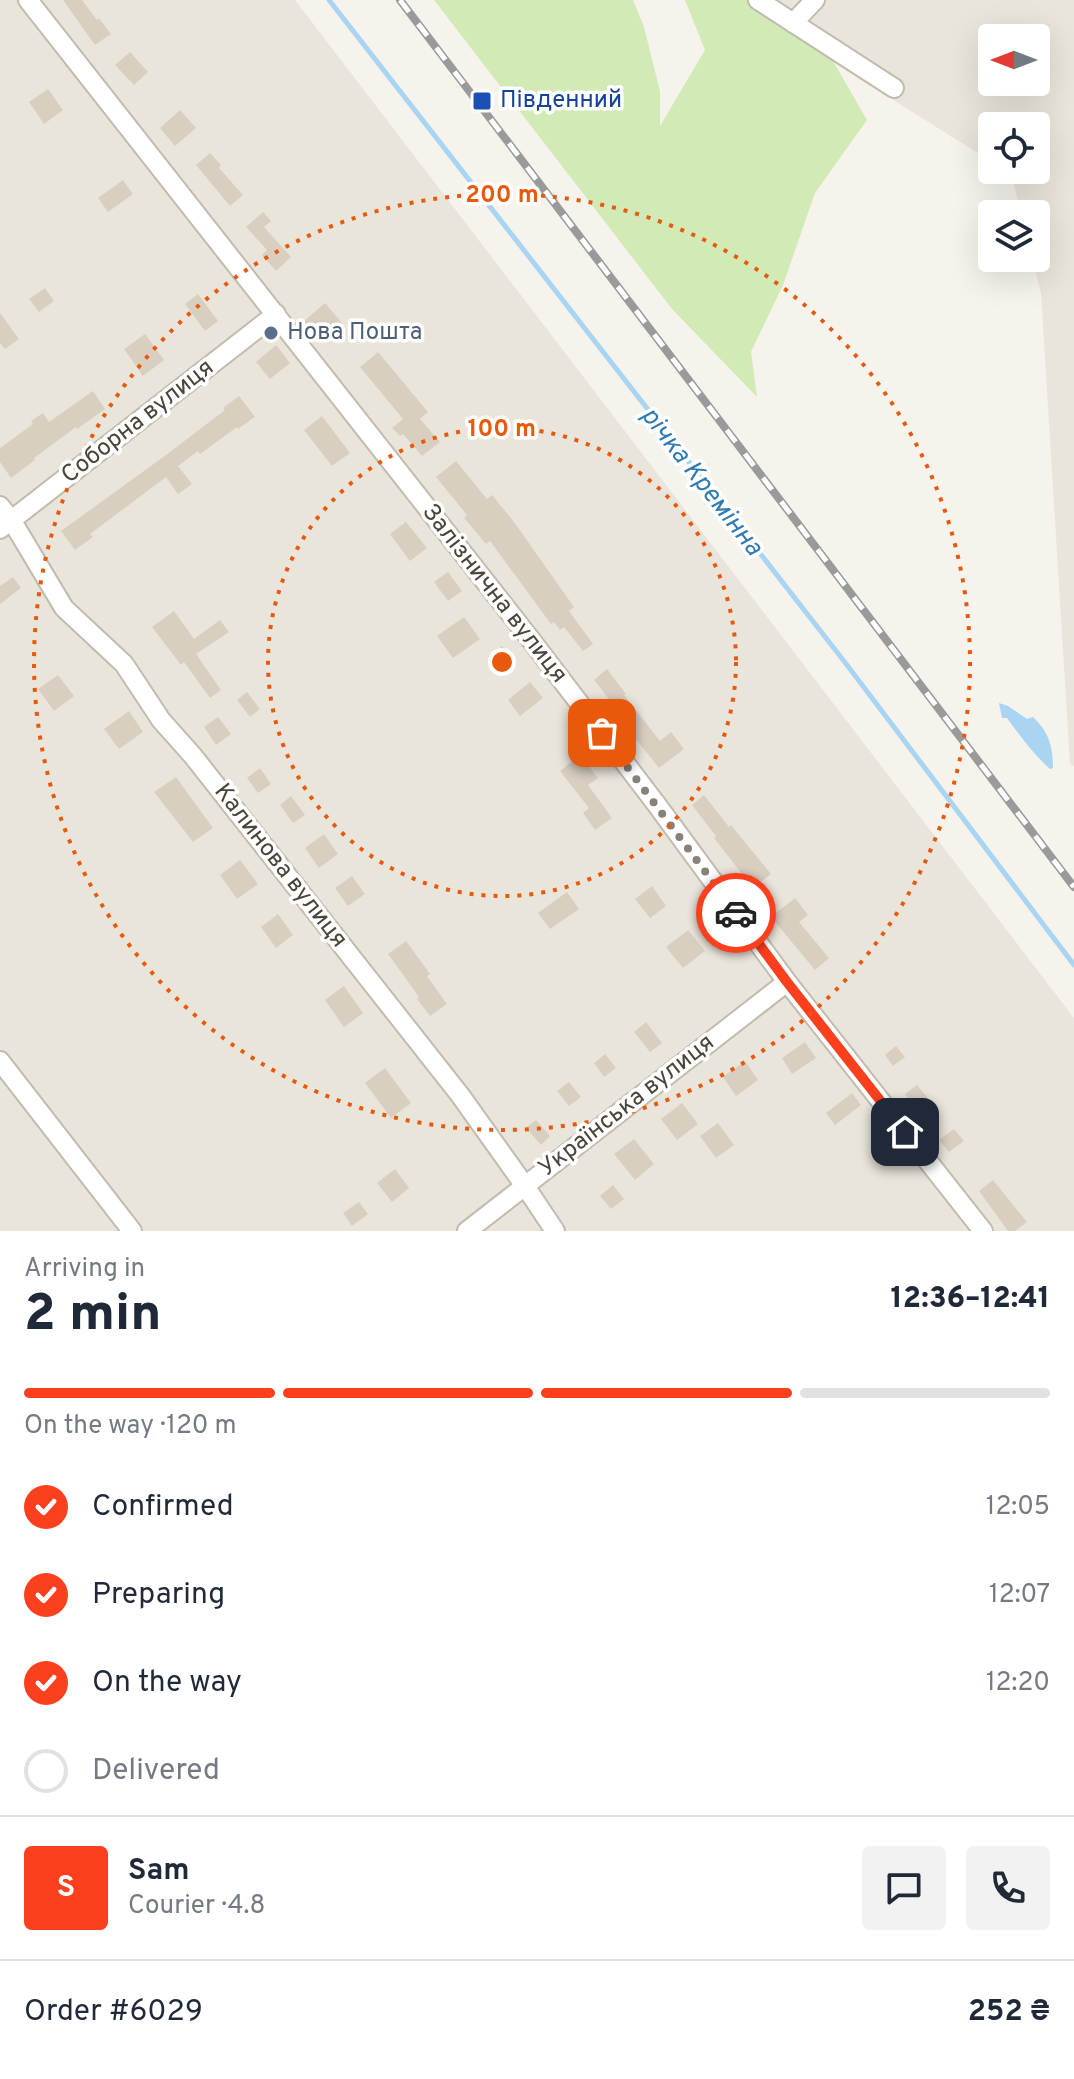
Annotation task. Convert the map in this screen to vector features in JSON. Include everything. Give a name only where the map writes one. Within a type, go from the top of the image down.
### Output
[{"type":"street","name":"Залізнична вулиця","points":[[28,0],[528,636],[787,982],[983,1231]]},
{"type":"street","points":[[758,0],[894,88]]},
{"type":"street","points":[[793,23],[815,0]]},
{"type":"street","name":"Соборна вулиця","points":[[4,519],[276,314]]},
{"type":"street","name":"Калинова вулиця","points":[[4,519],[64,608],[124,664],[161,720],[193,756],[460,1095],[555,1231]]},
{"type":"street","name":"Українська вулиця","points":[[467,1231],[787,982]]},
{"type":"street","points":[[0,1061],[132,1231]]},
{"type":"shaded area","points":[[0,0],[295,0],[1074,1018],[1074,1231],[0,1231]]},
{"type":"shaded area","points":[[734,0],[1074,0],[1074,766],[1070,764],[1041,293],[1036,272],[1050,272],[1050,200],[1018,200],[1014,184],[1050,184],[1050,112],[978,112],[978,153]]},
{"type":"green space","points":[[434,0],[633,0],[644,27],[660,91],[660,126],[705,50],[685,0],[757,0],[822,42],[867,120],[815,193],[783,285],[751,352],[757,397],[672,309]]},
{"type":"water","points":[[999,703],[1027,719],[1033,717],[1043,728],[1049,740],[1053,768],[1050,769],[1038,757],[1007,718],[1002,718]]},
{"type":"building","points":[[63,0],[82,0],[111,34],[95,45]]},
{"type":"building","points":[[130,52],[148,72],[134,85],[115,65]]},
{"type":"building","points":[[48,89],[63,110],[44,124],[29,102]]},
{"type":"building","points":[[180,110],[196,128],[175,146],[160,128]]},
{"type":"building","points":[[210,153],[243,195],[230,206],[196,165]]},
{"type":"building","points":[[123,180],[133,194],[108,212],[98,198]]},
{"type":"building","points":[[263,212],[271,221],[264,227],[291,257],[276,271],[262,255],[267,250],[246,227]]},
{"type":"building","points":[[45,288],[54,301],[39,312],[29,299]]},
{"type":"building","points":[[198,294],[218,321],[205,331],[185,304]]},
{"type":"building","points":[[325,303],[342,323],[321,342],[303,322]]},
{"type":"building","points":[[0,313],[19,339],[5,349],[0,343]]},
{"type":"building","points":[[145,334],[164,360],[143,376],[124,349]]},
{"type":"building","points":[[276,345],[290,363],[270,379],[256,362]]},
{"type":"building","points":[[378,352],[428,412],[420,419],[440,442],[422,456],[403,434],[400,436],[392,428],[403,419],[360,367]]},
{"type":"building","points":[[93,391],[105,409],[76,427],[11,478],[0,462],[0,448],[43,413],[49,422]]},
{"type":"building","points":[[239,396],[255,417],[178,466],[192,484],[178,494],[166,477],[90,534],[93,537],[75,550],[61,531],[166,455]]},
{"type":"building","points":[[322,416],[350,453],[332,466],[304,430]]},
{"type":"building","points":[[456,461],[487,499],[492,495],[514,522],[574,607],[569,611],[593,644],[583,651],[564,627],[560,630],[554,622],[551,624],[490,541],[486,544],[464,518],[467,515],[436,477]]},
{"type":"building","points":[[406,522],[427,548],[410,561],[390,534]]},
{"type":"building","points":[[448,572],[462,591],[448,601],[434,582]]},
{"type":"building","points":[[13,577],[21,588],[0,604],[0,586]]},
{"type":"building","points":[[174,611],[194,639],[220,620],[229,632],[196,654],[221,690],[210,698],[184,662],[181,665],[152,627]]},
{"type":"building","points":[[464,617],[480,639],[453,658],[437,636]]},
{"type":"building","points":[[502,646],[516,664],[502,675],[488,657]]},
{"type":"building","points":[[607,669],[660,741],[671,732],[684,749],[659,768],[616,714],[619,712],[594,680]]},
{"type":"building","points":[[58,675],[74,696],[54,711],[38,689]]},
{"type":"building","points":[[530,682],[543,698],[520,716],[508,700]]},
{"type":"building","points":[[247,692],[260,709],[250,717],[237,700]]},
{"type":"building","points":[[129,711],[143,732],[119,749],[104,729]]},
{"type":"building","points":[[218,717],[231,734],[216,745],[204,727]]},
{"type":"building","points":[[580,755],[598,778],[588,785],[612,818],[595,830],[583,813],[589,808],[560,771]]},
{"type":"building","points":[[260,768],[271,784],[258,793],[247,778]]},
{"type":"building","points":[[176,777],[213,828],[193,842],[154,792]]},
{"type":"building","points":[[704,795],[771,874],[753,888],[692,805]]},
{"type":"building","points":[[291,796],[305,815],[293,823],[280,805]]},
{"type":"building","points":[[324,834],[338,854],[319,868],[305,848]]},
{"type":"building","points":[[240,860],[258,884],[237,899],[220,875]]},
{"type":"building","points":[[352,876],[365,894],[348,906],[335,888]]},
{"type":"building","points":[[652,886],[666,906],[650,918],[635,899]]},
{"type":"building","points":[[567,892],[579,909],[550,929],[538,913]]},
{"type":"building","points":[[795,898],[808,915],[799,922],[829,958],[815,970],[771,917]]},
{"type":"building","points":[[278,914],[293,935],[276,948],[261,927]]},
{"type":"building","points":[[688,930],[705,951],[683,968],[666,947]]},
{"type":"building","points":[[406,941],[447,1004],[430,1016],[388,954]]},
{"type":"building","points":[[344,986],[363,1013],[344,1027],[325,1000]]},
{"type":"building","points":[[646,1022],[662,1043],[650,1052],[634,1032]]},
{"type":"building","points":[[805,1042],[816,1058],[792,1074],[782,1058]]},
{"type":"building","points":[[896,1046],[905,1057],[893,1066],[885,1055]]},
{"type":"building","points":[[605,1054],[616,1068],[604,1077],[594,1063]]},
{"type":"building","points":[[745,1061],[758,1080],[736,1096],[723,1077]]},
{"type":"building","points":[[385,1068],[411,1103],[391,1118],[365,1083]]},
{"type":"building","points":[[569,1082],[581,1097],[569,1106],[557,1091]]},
{"type":"building","points":[[917,1085],[931,1102],[919,1112],[905,1094]]},
{"type":"building","points":[[852,1093],[861,1105],[835,1125],[826,1113]]},
{"type":"building","points":[[682,1103],[698,1124],[677,1140],[661,1119]]},
{"type":"building","points":[[536,1120],[550,1136],[541,1145],[526,1128]]},
{"type":"building","points":[[718,1123],[734,1145],[716,1158],[700,1136]]},
{"type":"building","points":[[954,1129],[964,1141],[949,1152],[939,1140]]},
{"type":"building","points":[[634,1139],[654,1164],[635,1180],[614,1154]]},
{"type":"building","points":[[395,1169],[409,1188],[392,1202],[377,1183]]},
{"type":"building","points":[[993,1180],[1027,1222],[1015,1231],[1008,1231],[979,1191]]},
{"type":"building","points":[[613,1185],[624,1199],[611,1209],[600,1196]]},
{"type":"building","points":[[359,1202],[368,1214],[352,1226],[343,1213]]},
{"type":"waterway","name":"річка Кремінна","points":[[329,0],[847,665],[1074,965]]},
{"type":"railway","points":[[400,0],[1074,887]]},
{"type":"way so far","points":[[602,733],[736,913]]},
{"type":"place","name":"Південний","points":[[482,101]]},
{"type":"place","name":"Нова Пошта","points":[[271,333]]},
{"type":"route","points":[[736,913],[905,1132]]}]
